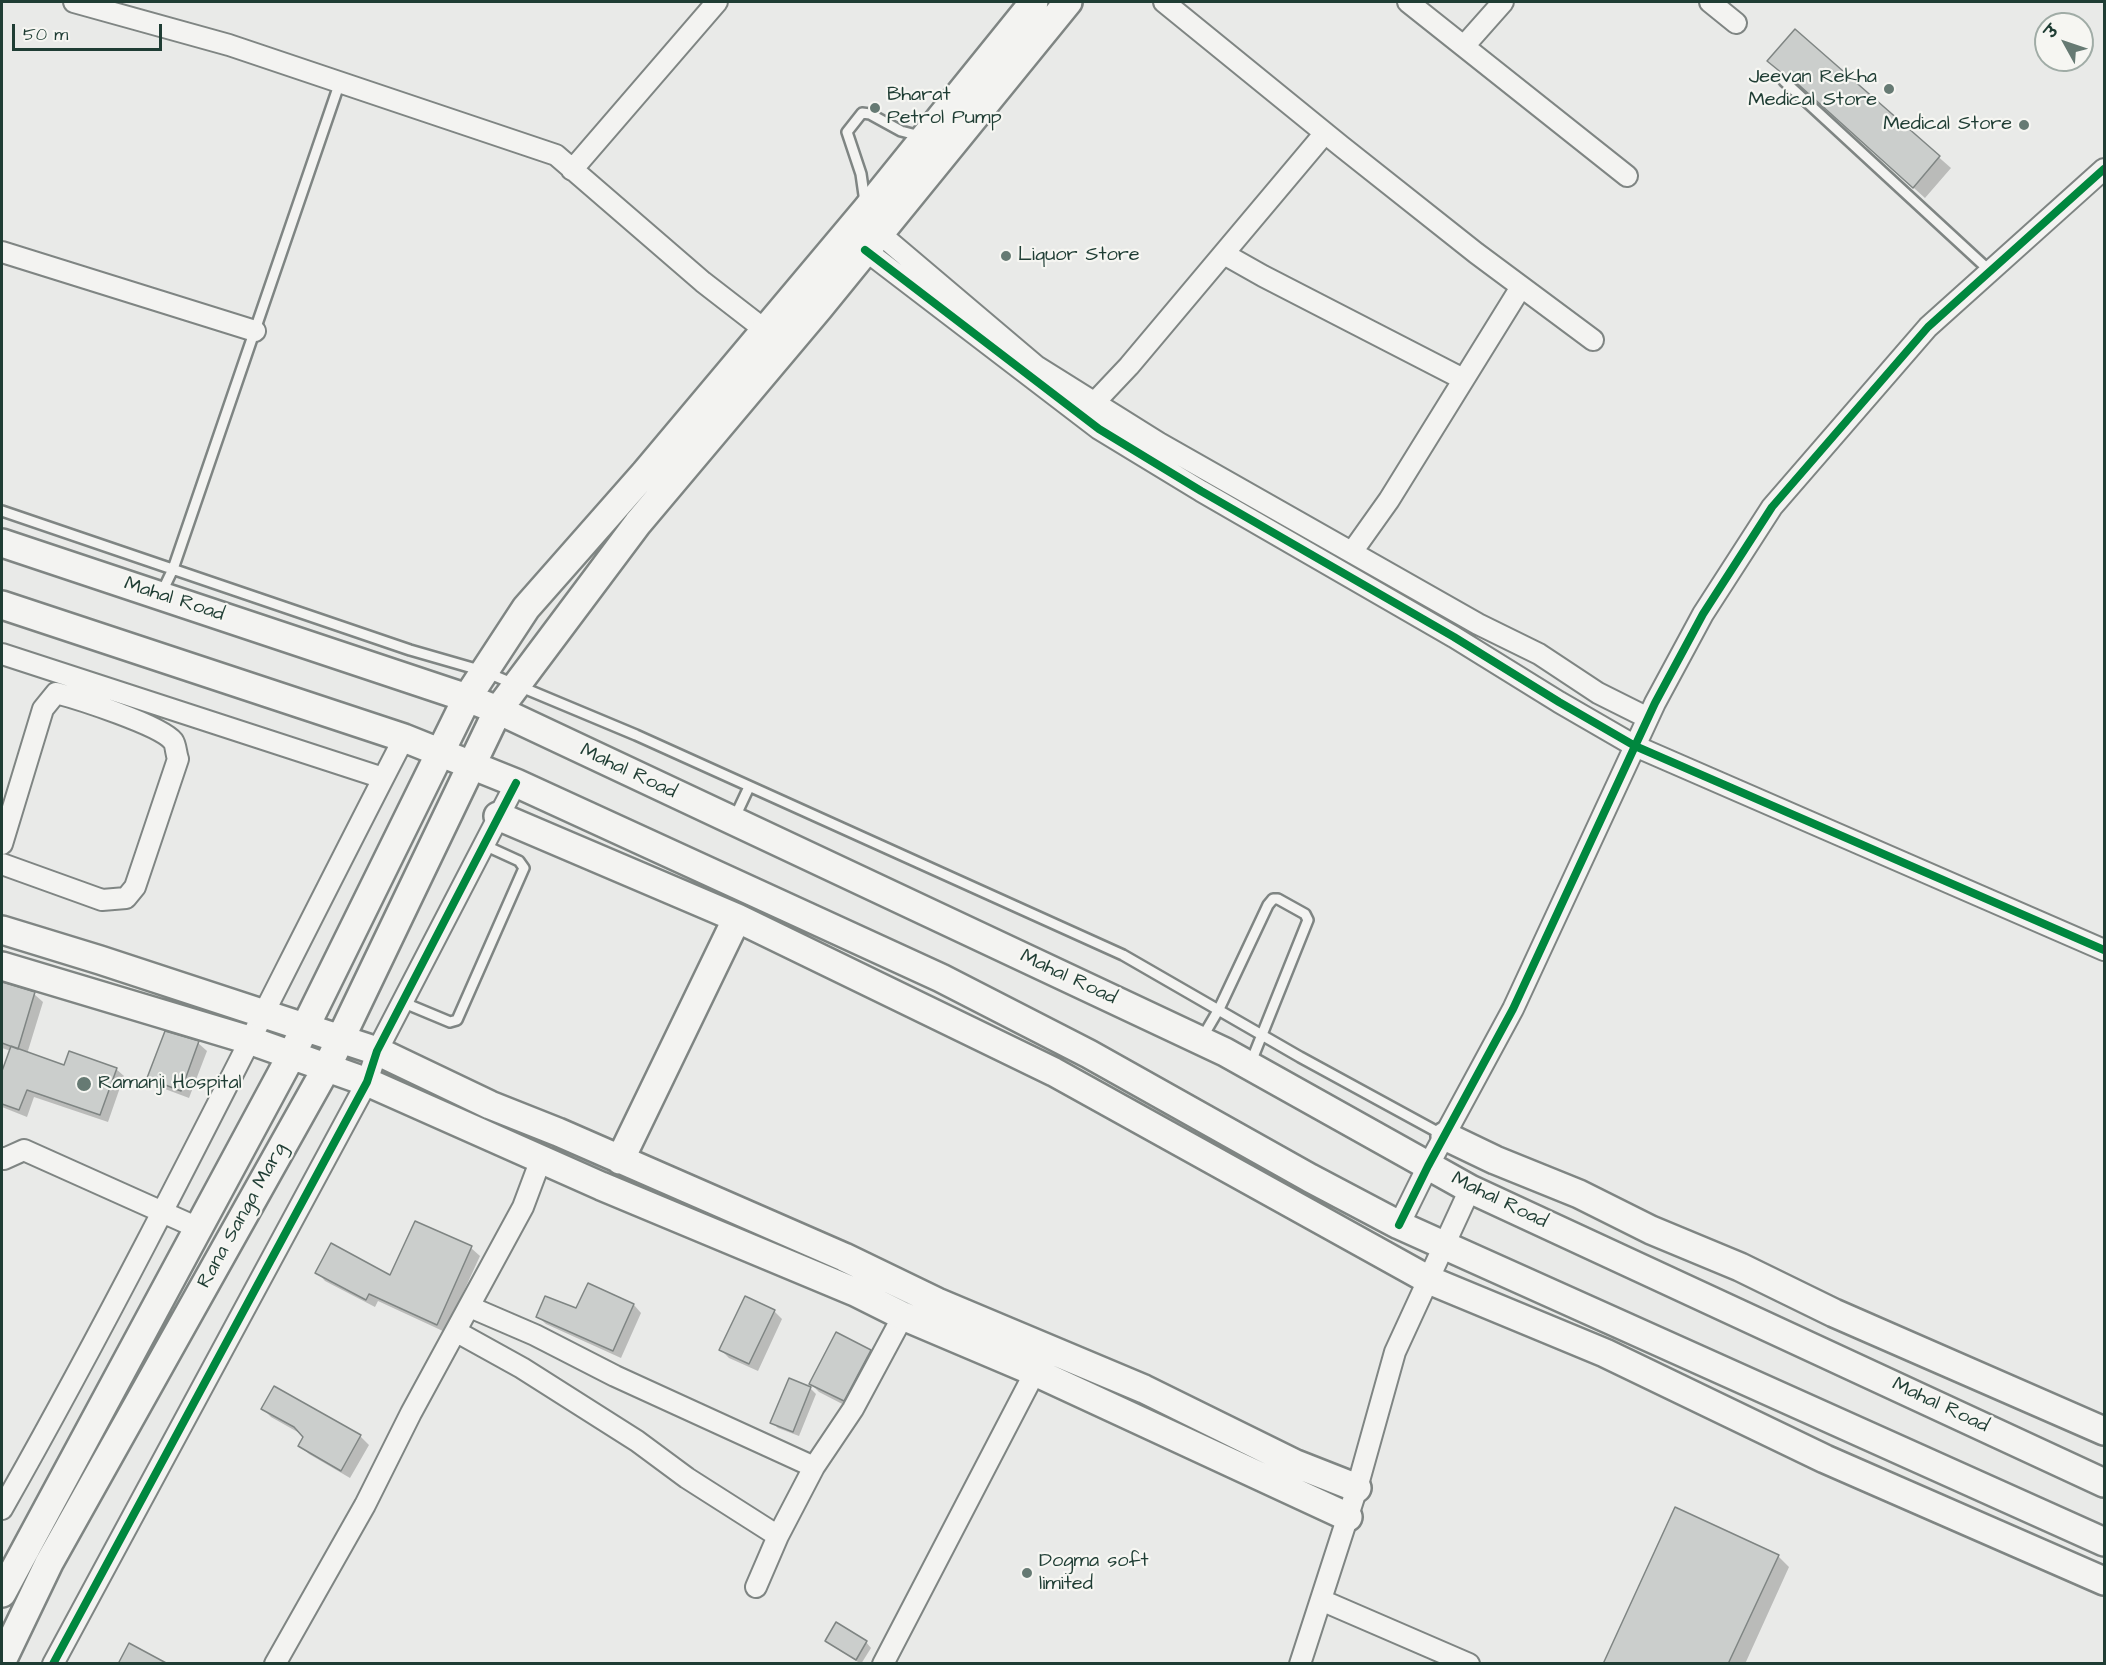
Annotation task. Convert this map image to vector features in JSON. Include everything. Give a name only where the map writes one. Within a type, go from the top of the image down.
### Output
[{"type":"main road","points":[[870,231],[925,137],[1034,2]]},
{"type":"main road","points":[[870,231],[1068,2]]},
{"type":"main road","name":"Rana Sanga Marg","points":[[2,1593],[291,1056],[467,698],[483,671],[526,608],[645,473],[765,330],[870,231]]},
{"type":"main road","name":"Rana Sanga Marg","points":[[2,1661],[49,1563],[327,1067],[498,710],[638,523],[870,231]]},
{"type":"main road","name":"Mahal Road","points":[[2,543],[498,710],[1201,1040],[1250,1065],[1470,1189],[2104,1483]]},
{"type":"main road","points":[[2,605],[404,738],[516,783],[941,978],[1089,1054],[1310,1178],[1399,1225],[2104,1542]]},
{"type":"main road","points":[[498,816],[736,918],[1054,1072],[1430,1280],[1605,1353],[1825,1459],[2104,1581]]},
{"type":"main road","points":[[620,1160],[736,918]]},
{"type":"main road","points":[[2,930],[377,1051],[490,1105],[558,1132],[844,1257],[937,1302],[1144,1389],[1296,1464],[1357,1488]]},
{"type":"main road","points":[[886,990],[901,960]]},
{"type":"main road","points":[[2,966],[249,1040],[367,1082],[655,1209],[855,1292],[903,1316],[1035,1372],[1348,1517]]},
{"type":"main road","points":[[1445,1136],[1495,1160],[1579,1194],[1651,1230],[1740,1267],[1834,1313],[2104,1431]]},
{"type":"street","points":[[74,2],[229,45],[556,155],[702,282],[765,330]]},
{"type":"street","points":[[572,170],[717,2]]},
{"type":"street","points":[[1164,2],[1325,133],[1521,287],[1593,340]]},
{"type":"street","points":[[1408,2],[1627,176]]},
{"type":"street","points":[[1464,46],[1503,2]]},
{"type":"street","points":[[1710,2],[1736,23]]},
{"type":"street","points":[[1095,402],[1129,366],[1325,133]]},
{"type":"street","points":[[1399,1225],[1428,1166],[1513,1009],[1648,718],[1703,614],[1772,507],[1928,327],[2104,169]]},
{"type":"street","points":[[870,231],[1036,366],[1168,449],[1478,624],[1539,654],[1598,693],[1648,718]]},
{"type":"street","points":[[870,231],[1099,429],[1201,491],[1454,637],[1559,702],[1635,746],[2104,950]]},
{"type":"street","points":[[2,252],[255,332]]},
{"type":"street","points":[[1224,254],[1463,379]]},
{"type":"street","points":[[1352,552],[1389,500],[1521,287]]},
{"type":"street","points":[[2,654],[383,778]]},
{"type":"street","points":[[2,844],[43,709],[56,693],[64,674]]},
{"type":"street","points":[[2,864],[102,900],[126,898],[135,887],[178,759],[173,741],[156,729],[81,700],[56,693]]},
{"type":"street","points":[[2,1509],[163,1212],[404,738]]},
{"type":"street","points":[[53,1664],[367,1082],[377,1051],[516,783]]},
{"type":"street","points":[[2,1160],[24,1150],[198,1228]]},
{"type":"street","points":[[275,1664],[365,1505],[411,1413],[523,1207],[541,1159]]},
{"type":"street","points":[[1300,1664],[1357,1488],[1395,1352],[1470,1189]]},
{"type":"street","points":[[470,1307],[535,1335],[615,1376],[814,1467]]},
{"type":"street","points":[[756,1587],[778,1536],[814,1467],[853,1409],[903,1316]]},
{"type":"street","points":[[457,1332],[522,1368],[637,1441],[687,1478],[778,1536]]},
{"type":"street","points":[[884,1664],[1035,1372]]},
{"type":"street","points":[[1321,1600],[1469,1664]]},
{"type":"lane","points":[[1784,81],[1990,271]]},
{"type":"lane","points":[[160,596],[173,569],[340,82]]},
{"type":"lane","points":[[870,231],[861,174],[847,132],[862,113],[870,114],[901,131],[925,137]]},
{"type":"lane","points":[[2,511],[410,650],[483,671],[636,735],[1123,955],[1445,1136]]},
{"type":"lane","points":[[733,821],[749,787]]},
{"type":"lane","points":[[402,1002],[450,1022],[457,1020],[524,867],[519,861],[484,845]]},
{"type":"lane","points":[[1201,1040],[1219,1009],[1268,905],[1273,899],[1278,899],[1305,915],[1308,920],[1307,927],[1250,1065]]},
{"type":"building","points":[[1795,29],[1940,156],[1913,188],[1789,76],[1767,61]]},
{"type":"building","points":[[2,982],[35,992],[18,1049],[2,1043]]},
{"type":"building","points":[[165,1031],[199,1041],[181,1091],[147,1078]]},
{"type":"building","points":[[11,1046],[64,1065],[69,1051],[117,1068],[100,1115],[27,1090],[19,1110],[2,1104],[2,1071]]},
{"type":"building","points":[[415,1221],[472,1246],[437,1325],[369,1294],[366,1300],[315,1273],[331,1243],[390,1275]]},
{"type":"building","points":[[588,1283],[634,1304],[613,1351],[536,1317],[545,1296],[576,1308]]},
{"type":"building","points":[[745,1296],[775,1310],[749,1364],[719,1350]]},
{"type":"building","points":[[836,1332],[871,1350],[844,1401],[809,1384]]},
{"type":"building","points":[[789,1378],[811,1387],[793,1432],[770,1423]]},
{"type":"building","points":[[274,1386],[361,1435],[341,1471],[298,1446],[303,1437],[294,1427],[261,1409]]},
{"type":"building","points":[[1675,1507],[1779,1555],[1728,1664],[1603,1664]]},
{"type":"building","points":[[836,1622],[867,1641],[856,1660],[825,1641]]},
{"type":"building","points":[[129,1643],[168,1664],[118,1664]]},
{"type":"cycle path","points":[[1399,1225],[1428,1166],[1513,1009],[1655,703],[1703,614],[1772,507],[1928,327],[2104,169]]},
{"type":"cycle path","points":[[865,250],[1099,429],[1635,746],[2104,950]]},
{"type":"cycle path","points":[[53,1664],[367,1082],[377,1051],[516,783]]},
{"type":"place","name":"Jeevan Rekha Medical Store","points":[[1889,89]]},
{"type":"place","name":"Bharat Petrol Pump","points":[[875,108]]},
{"type":"place","name":"Medical Store","points":[[2024,125]]},
{"type":"place","name":"Liquor Store","points":[[1006,256]]},
{"type":"place","name":"Ramanji Hospital","points":[[84,1084]]},
{"type":"place","name":"Dogma soft limited","points":[[1027,1573]]}]
